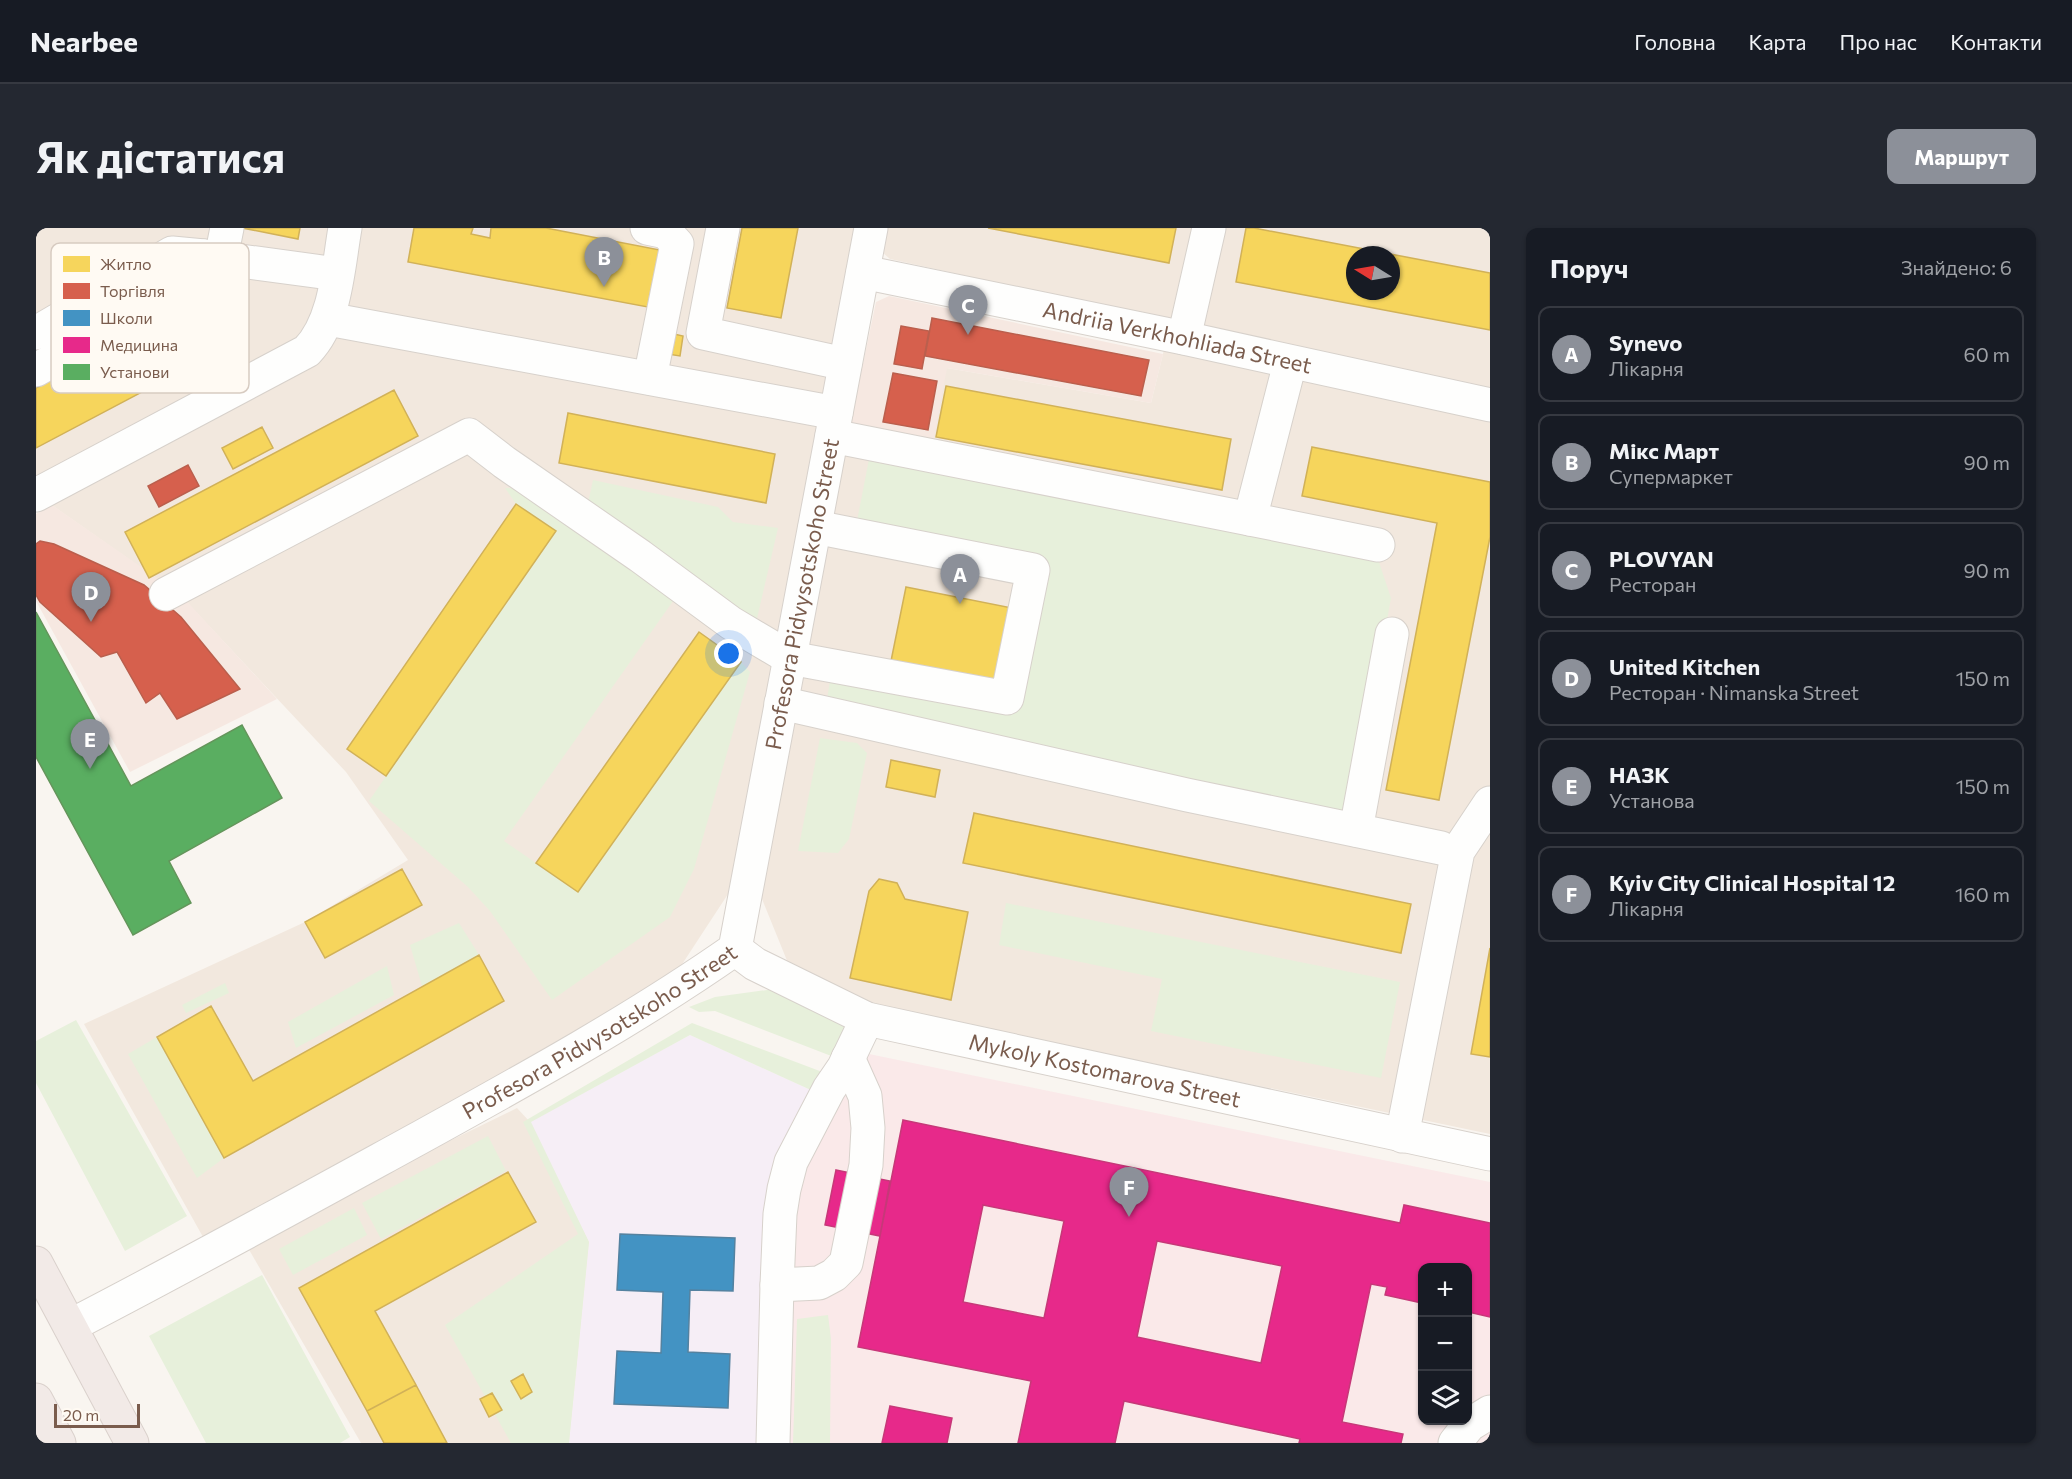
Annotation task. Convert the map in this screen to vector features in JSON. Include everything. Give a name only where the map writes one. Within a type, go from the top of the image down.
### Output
[{"type":"highway","points":[[36,1263],[132,1443]]},
{"type":"highway","points":[[36,1400],[59,1443]]},
{"type":"street","points":[[249,381],[306,351],[316,341],[327,320],[345,228]]},
{"type":"street","points":[[647,228],[666,232],[676,244],[650,378]]},
{"type":"street","points":[[723,228],[703,333],[845,364]]},
{"type":"street","name":"Profesora Pidvysotskoho Street","points":[[70,1326],[216,1250],[557,1062],[656,1004],[735,949],[871,228]]},
{"type":"street","points":[[1184,338],[1209,228]]},
{"type":"street","points":[[249,254],[337,274]]},
{"type":"street","name":"Andriia Verkhohliada Street","points":[[862,272],[1184,338],[1490,405]]},
{"type":"street","points":[[327,320],[650,378],[834,424],[1250,519],[1378,545]]},
{"type":"street","points":[[36,333],[51,324]]},
{"type":"street","points":[[36,370],[51,361]]},
{"type":"street","points":[[1250,519],[1290,363]]},
{"type":"street","points":[[36,495],[227,393]]},
{"type":"street","points":[[166,594],[469,435],[731,623],[790,658],[1007,698],[1033,570],[814,527]]},
{"type":"street","points":[[1356,830],[1392,634]]},
{"type":"street","points":[[781,703],[1187,795],[1441,848]]},
{"type":"street","points":[[1402,1136],[1458,851],[1490,803]]},
{"type":"street","name":"Mykoly Kostomarova Street","points":[[735,949],[764,969],[867,1019],[1490,1154]]},
{"type":"street","points":[[773,1443],[780,1214],[791,1162],[867,1019]]},
{"type":"street","points":[[777,1285],[819,1283],[834,1275],[846,1263],[866,1165],[868,1128],[865,1096],[848,1058]]},
{"type":"street","points":[[1455,1443],[1469,1425],[1490,1413]]},
{"type":"shaded area","points":[[36,228],[857,228],[730,891],[675,975],[599,1024],[203,1237],[84,1024],[305,922],[408,860],[346,772],[180,595],[36,494]]},
{"type":"shaded area","points":[[886,228],[1490,228],[1490,1134],[872,1005],[790,968],[760,894],[850,425],[947,368],[1151,403],[1171,321],[890,259],[881,251]]},
{"type":"shaded area","points":[[889,296],[1163,354],[1151,403],[947,368],[933,443],[850,425],[876,302]]},
{"type":"shaded area","points":[[52,505],[180,594],[277,699],[130,772],[36,601],[36,514]]},
{"type":"shaded area","points":[[690,1035],[813,1091],[760,1443],[569,1443],[589,1242],[530,1122]]},
{"type":"shaded area","points":[[840,1048],[1490,1182],[1490,1443],[760,1443],[764,1251]]},
{"type":"shaded area","points":[[517,1108],[530,1122],[589,1242],[569,1443],[361,1443],[244,1241]]},
{"type":"green space","points":[[870,454],[1377,556],[1391,598],[1351,821],[826,706],[831,674],[1016,707],[1043,564],[856,526]]},
{"type":"green space","points":[[593,480],[718,507],[733,522],[778,528],[755,627],[586,512]]},
{"type":"green space","points":[[505,488],[525,488],[678,594],[504,841],[578,892],[741,662],[750,672],[694,869],[670,917],[552,1000],[490,911],[468,887],[369,801],[555,531],[516,504]]},
{"type":"green space","points":[[820,738],[857,743],[867,753],[849,839],[838,853],[798,851]]},
{"type":"green space","points":[[1006,903],[1400,982],[1381,1078],[1151,1031],[1162,979],[999,945]]},
{"type":"green space","points":[[459,923],[479,955],[422,986],[410,945]]},
{"type":"green space","points":[[387,966],[394,995],[296,1048],[288,1022]]},
{"type":"green space","points":[[225,983],[229,993],[186,1013],[182,1005]]},
{"type":"green space","points":[[774,989],[855,1028],[839,1059],[715,1011],[699,1012],[689,1007],[715,997]]},
{"type":"green space","points":[[76,1020],[187,1216],[125,1251],[36,1083],[36,1041]]},
{"type":"green space","points":[[692,1023],[825,1073],[813,1091],[690,1035],[531,1122],[589,1242],[569,1443],[511,1443],[445,1325],[578,1234],[523,1122]]},
{"type":"green space","points":[[157,1037],[224,1158],[197,1178],[128,1054]]},
{"type":"green space","points":[[488,1136],[506,1171],[381,1239],[362,1203]]},
{"type":"green space","points":[[354,1208],[367,1235],[293,1275],[279,1249]]},
{"type":"green space","points":[[262,1275],[350,1437],[340,1443],[206,1443],[149,1336]]},
{"type":"green space","points":[[828,1315],[831,1339],[830,1443],[793,1443],[797,1319]]},
{"type":"building: Житло","points":[[242,228],[300,228],[298,239]]},
{"type":"building: Житло","points":[[414,228],[473,228],[471,234],[490,238],[491,228],[546,228],[665,251],[653,308],[408,262]]},
{"type":"building: Житло","points":[[742,228],[798,228],[781,318],[727,308]]},
{"type":"building: Житло","points":[[988,228],[1176,228],[1169,263]]},
{"type":"building: Житло","points":[[1246,228],[1348,246],[1346,246],[1346,300],[1400,300],[1400,256],[1490,273],[1490,330],[1236,282]]},
{"type":"building: Житло","points":[[665,332],[683,336],[680,356],[661,353]]},
{"type":"building: Житло","points":[[51,380],[51,393],[140,393],[36,448],[36,388]]},
{"type":"building: Житло","points":[[946,386],[1231,439],[1222,490],[936,437]]},
{"type":"building: Житло","points":[[394,390],[418,436],[149,578],[125,532]]},
{"type":"building: Житло","points":[[568,413],[775,454],[766,503],[559,463]]},
{"type":"building: Житло","points":[[262,427],[273,448],[233,469],[222,448]]},
{"type":"building: Житло","points":[[1312,447],[1490,482],[1490,537],[1439,800],[1386,790],[1437,523],[1302,496]]},
{"type":"building: Житло","points":[[516,504],[556,531],[386,776],[347,749]]},
{"type":"building: Житло","points":[[906,587],[1012,608],[998,682],[891,661]]},
{"type":"building: Житло","points":[[699,632],[741,662],[578,892],[536,863]]},
{"type":"building: Житло","points":[[891,760],[940,770],[935,797],[886,787]]},
{"type":"building: Житло","points":[[974,813],[1411,904],[1401,953],[963,863]]},
{"type":"building: Житло","points":[[402,869],[422,905],[325,958],[305,922]]},
{"type":"building: Житло","points":[[879,879],[897,883],[905,899],[968,912],[951,1000],[850,978],[869,891]]},
{"type":"building: Житло","points":[[1490,948],[1490,1057],[1471,1054]]},
{"type":"building: Житло","points":[[479,955],[504,1001],[224,1158],[157,1037],[211,1006],[253,1081]]},
{"type":"building: Житло","points":[[508,1172],[536,1222],[375,1311],[416,1385],[367,1411],[299,1288]]},
{"type":"building: Житло","points":[[523,1374],[532,1392],[521,1399],[511,1381]]},
{"type":"building: Житло","points":[[416,1385],[447,1443],[384,1443],[367,1411]]},
{"type":"building: Житло","points":[[492,1393],[502,1410],[489,1417],[480,1399]]},
{"type":"building: Торгівля","points":[[932,318],[1149,360],[1141,396],[925,356]]},
{"type":"building: Торгівля","points":[[901,326],[929,331],[922,369],[894,364]]},
{"type":"building: Торгівля","points":[[893,373],[937,381],[928,430],[883,422]]},
{"type":"building: Торгівля","points":[[188,465],[199,486],[159,507],[148,486]]},
{"type":"building: Торгівля","points":[[40,541],[54,544],[144,585],[181,617],[240,689],[177,719],[160,693],[146,703],[117,652],[101,657],[40,602],[36,595],[36,544]]},
{"type":"building: Школи","points":[[620,1234],[735,1238],[733,1291],[690,1290],[688,1352],[730,1354],[728,1408],[614,1404],[617,1351],[661,1353],[663,1292],[617,1290]]},
{"type":"building: Медицина","points":[[903,1120],[1400,1223],[1404,1205],[1490,1223],[1490,1317],[1472,1313],[1472,1263],[1418,1263],[1418,1302],[1385,1295],[1387,1287],[1371,1284],[1342,1422],[1403,1434],[1401,1443],[1299,1443],[1300,1439],[1124,1401],[1115,1443],[1018,1443],[1031,1381],[858,1347]],"holes":[[[983,1205],[1064,1221],[1044,1318],[963,1302]],[[1157,1241],[1282,1266],[1261,1363],[1137,1337]]]},
{"type":"building: Медицина","points":[[836,1170],[890,1181],[880,1236],[825,1225]]},
{"type":"building: Медицина","points":[[890,1406],[952,1418],[947,1443],[882,1443]]},
{"type":"building: Установи","points":[[36,612],[131,786],[242,725],[282,798],[169,861],[191,903],[133,935],[36,757]]},
{"type":"place","name":"Мікс Март","points":[[604,287]]},
{"type":"place","name":"PLOVYAN","points":[[968,335]]},
{"type":"place","name":"Synevo","points":[[960,604]]},
{"type":"place","name":"United Kitchen","points":[[91,622]]},
{"type":"place","name":"НАЗК","points":[[90,769]]},
{"type":"place","name":"Kyiv City Clinical Hospital 12","points":[[1129,1217]]}]
